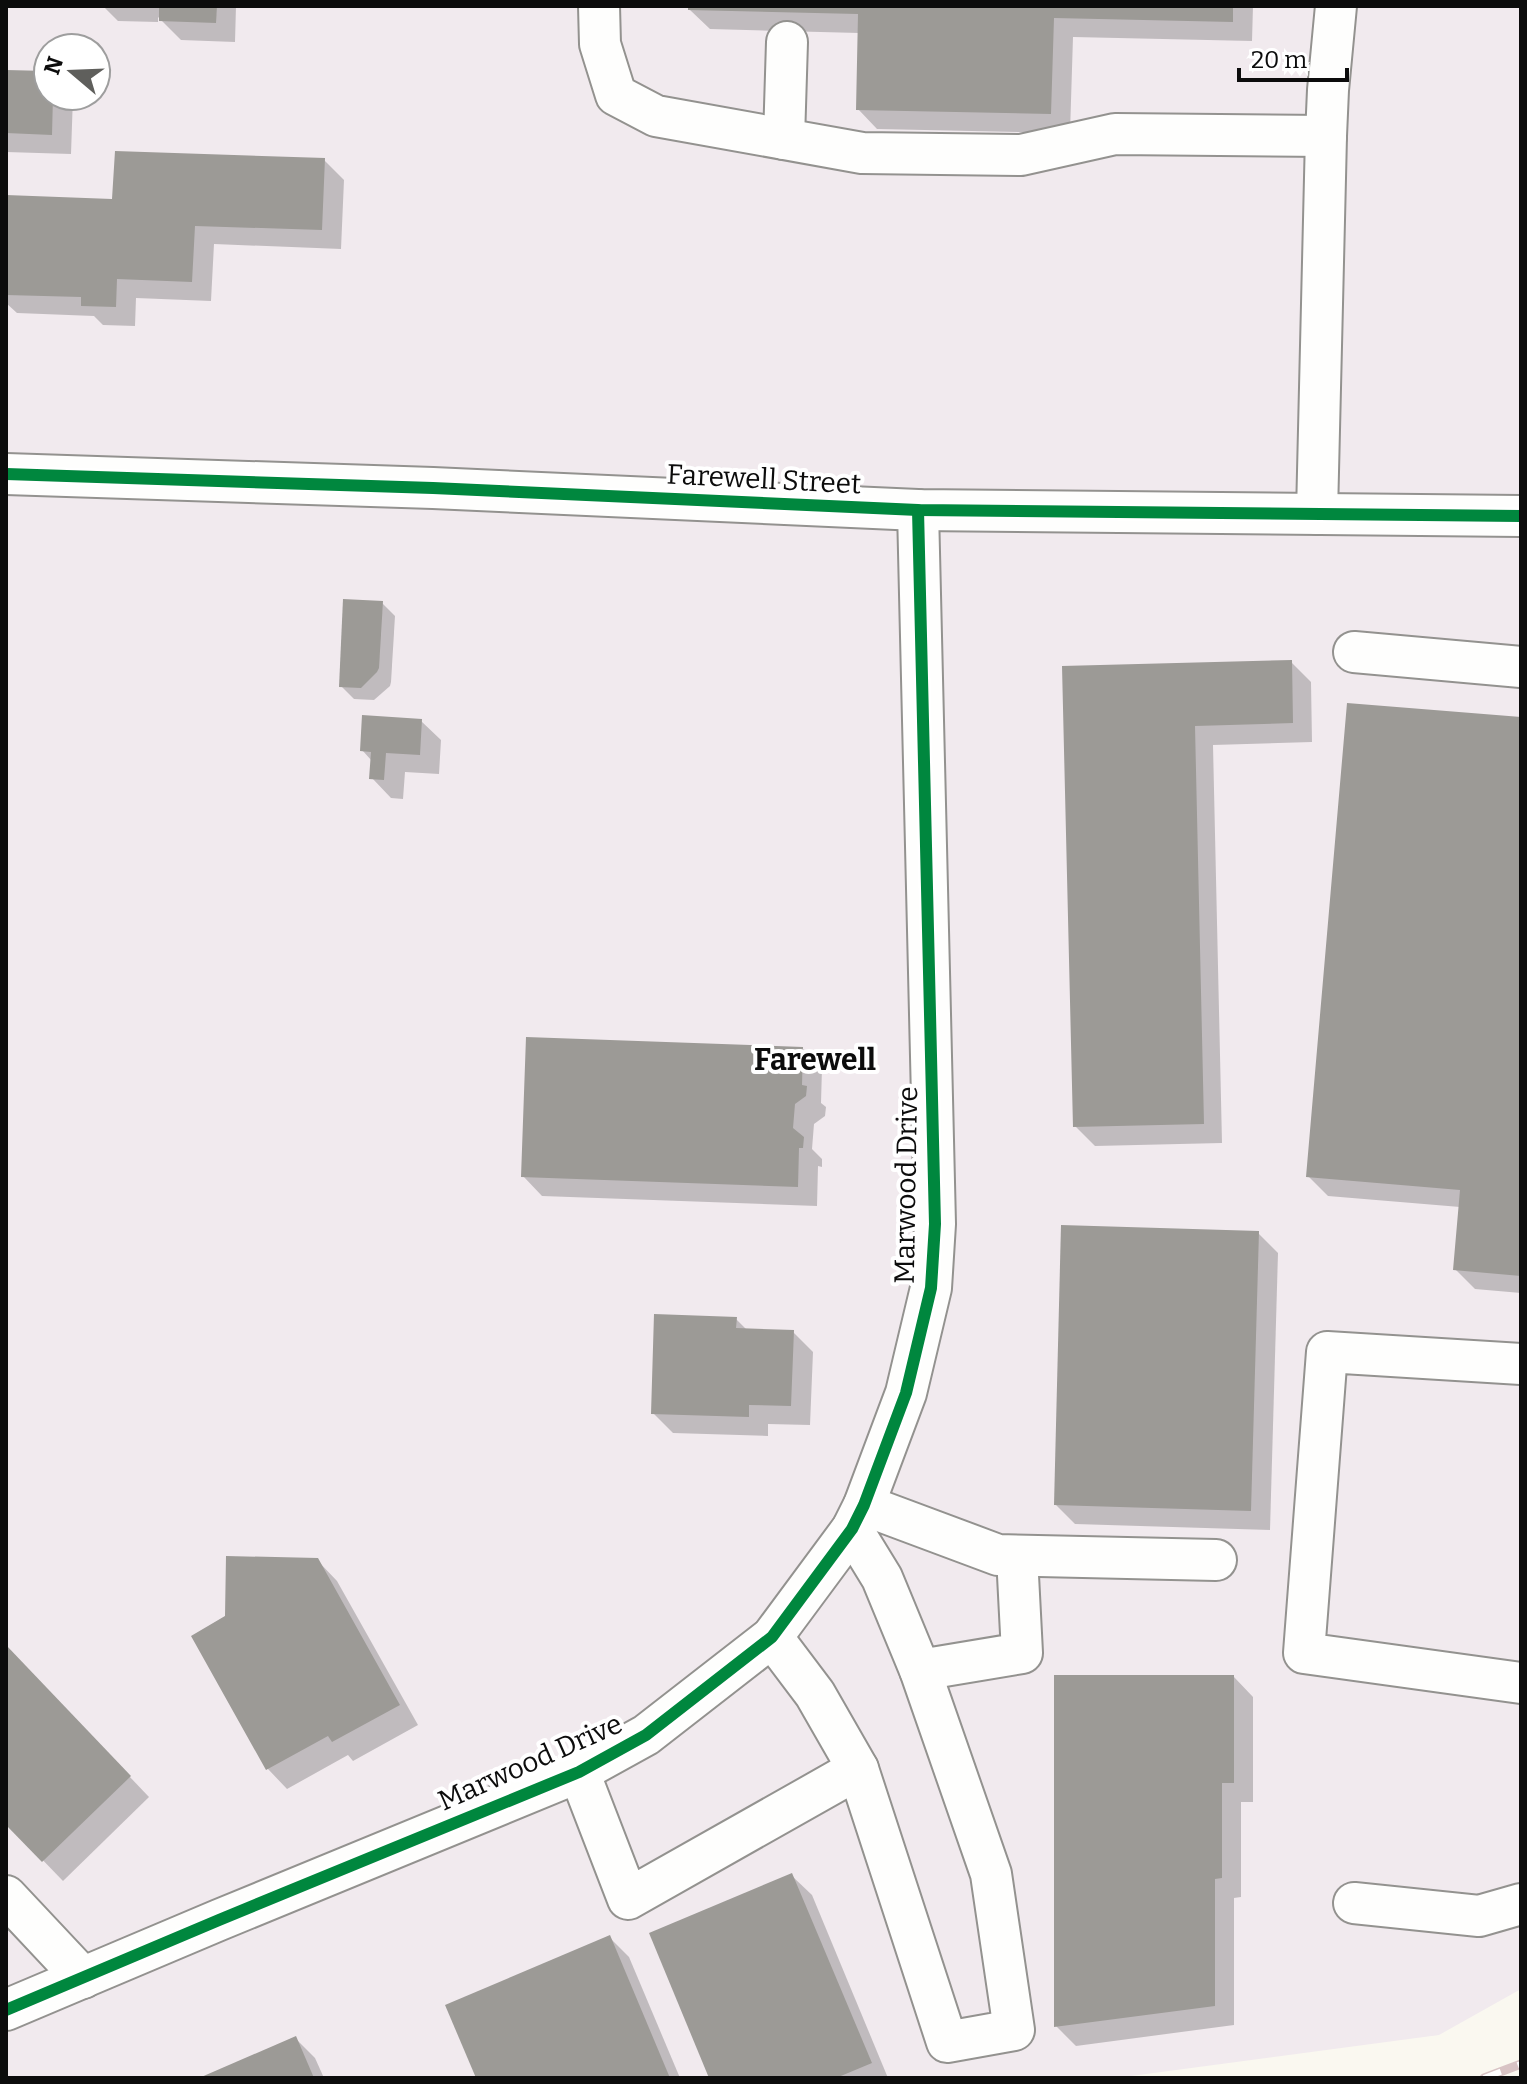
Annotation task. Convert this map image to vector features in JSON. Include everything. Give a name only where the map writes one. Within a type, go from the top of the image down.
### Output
[{"type":"street","points":[[599,6],[600,44],[616,95],[656,116],[862,153],[1021,155],[1115,134],[1326,136]]},
{"type":"street","points":[[1317,514],[1326,136],[1336,6]]},
{"type":"street","points":[[784,139],[787,42]]},
{"type":"street","name":"Farewell Street","points":[[6,474],[433,488],[918,510],[1521,516]]},
{"type":"street","name":"Marwood Drive","points":[[6,2010],[579,1772],[646,1735],[772,1637],[858,1517],[906,1393],[931,1288],[935,1224],[918,510]]},
{"type":"street","points":[[1354,652],[1521,667]]},
{"type":"street","points":[[1521,1364],[1327,1352],[1304,1653],[1521,1683]]},
{"type":"street","points":[[858,1517],[998,1555],[1216,1560]]},
{"type":"street","points":[[772,1637],[815,1694],[858,1769],[947,2042],[1014,2030],[991,1874],[920,1670],[858,1517]]},
{"type":"street","points":[[920,1670],[1022,1653],[1017,1556]]},
{"type":"street","points":[[579,1772],[628,1899],[858,1769]]},
{"type":"street","points":[[6,1896],[83,1978]]},
{"type":"street","points":[[1354,1903],[1479,1916],[1521,1904]]},
{"type":"shaded area","points":[[6,6],[1521,6],[1521,1989],[1439,2035],[1116,2078],[6,2078]]},
{"type":"building","points":[[159,6],[217,6],[216,23],[159,21]]},
{"type":"building","points":[[688,6],[1233,6],[1233,22],[1054,18],[1051,114],[856,110],[858,14],[688,10]]},
{"type":"building","points":[[6,70],[32,71],[32,112],[53,112],[52,135],[6,133]]},
{"type":"building","points":[[115,151],[325,158],[322,230],[195,226],[192,282],[117,279],[116,307],[81,306],[81,297],[6,295],[6,195],[112,199]]},
{"type":"building","points":[[343,599],[383,601],[379,668],[361,688],[339,687]]},
{"type":"building","points":[[1292,660],[1293,723],[1195,726],[1204,1124],[1073,1127],[1062,666]]},
{"type":"building","points":[[1347,703],[1521,717],[1521,1276],[1453,1270],[1460,1190],[1306,1177]]},
{"type":"building","points":[[362,715],[422,719],[420,755],[386,753],[384,780],[369,779],[371,752],[360,751]]},
{"type":"building","points":[[526,1037],[803,1047],[802,1085],[807,1086],[806,1096],[795,1104],[793,1128],[804,1137],[803,1148],[799,1148],[798,1187],[521,1177]]},
{"type":"building","points":[[1061,1225],[1259,1231],[1251,1511],[1054,1505]]},
{"type":"building","points":[[654,1314],[737,1317],[736,1328],[794,1330],[791,1406],[749,1405],[749,1417],[651,1414]]},
{"type":"building","points":[[226,1556],[318,1558],[400,1705],[332,1742],[328,1736],[266,1770],[191,1636],[225,1616]]},
{"type":"building","points":[[6,1645],[131,1776],[42,1862],[6,1825]]},
{"type":"building","points":[[1054,1675],[1234,1675],[1234,1783],[1222,1783],[1222,1878],[1215,1879],[1215,2006],[1054,2027]]},
{"type":"building","points":[[792,1873],[872,2063],[836,2078],[709,2078],[649,1933]]},
{"type":"building","points":[[610,1935],[670,2078],[476,2078],[445,2005]]},
{"type":"building","points":[[296,2036],[314,2078],[199,2078]]},
{"type":"railway","points":[[1484,2078],[1521,2064]]},
{"type":"cycle path","points":[[6,474],[433,488],[918,510],[1521,516]]},
{"type":"cycle path","points":[[6,2010],[579,1772],[646,1735],[772,1637],[852,1529],[906,1393],[931,1288],[935,1224],[918,510]]},
{"type":"district","name":"Farewell","points":[[815,1060]]}]
